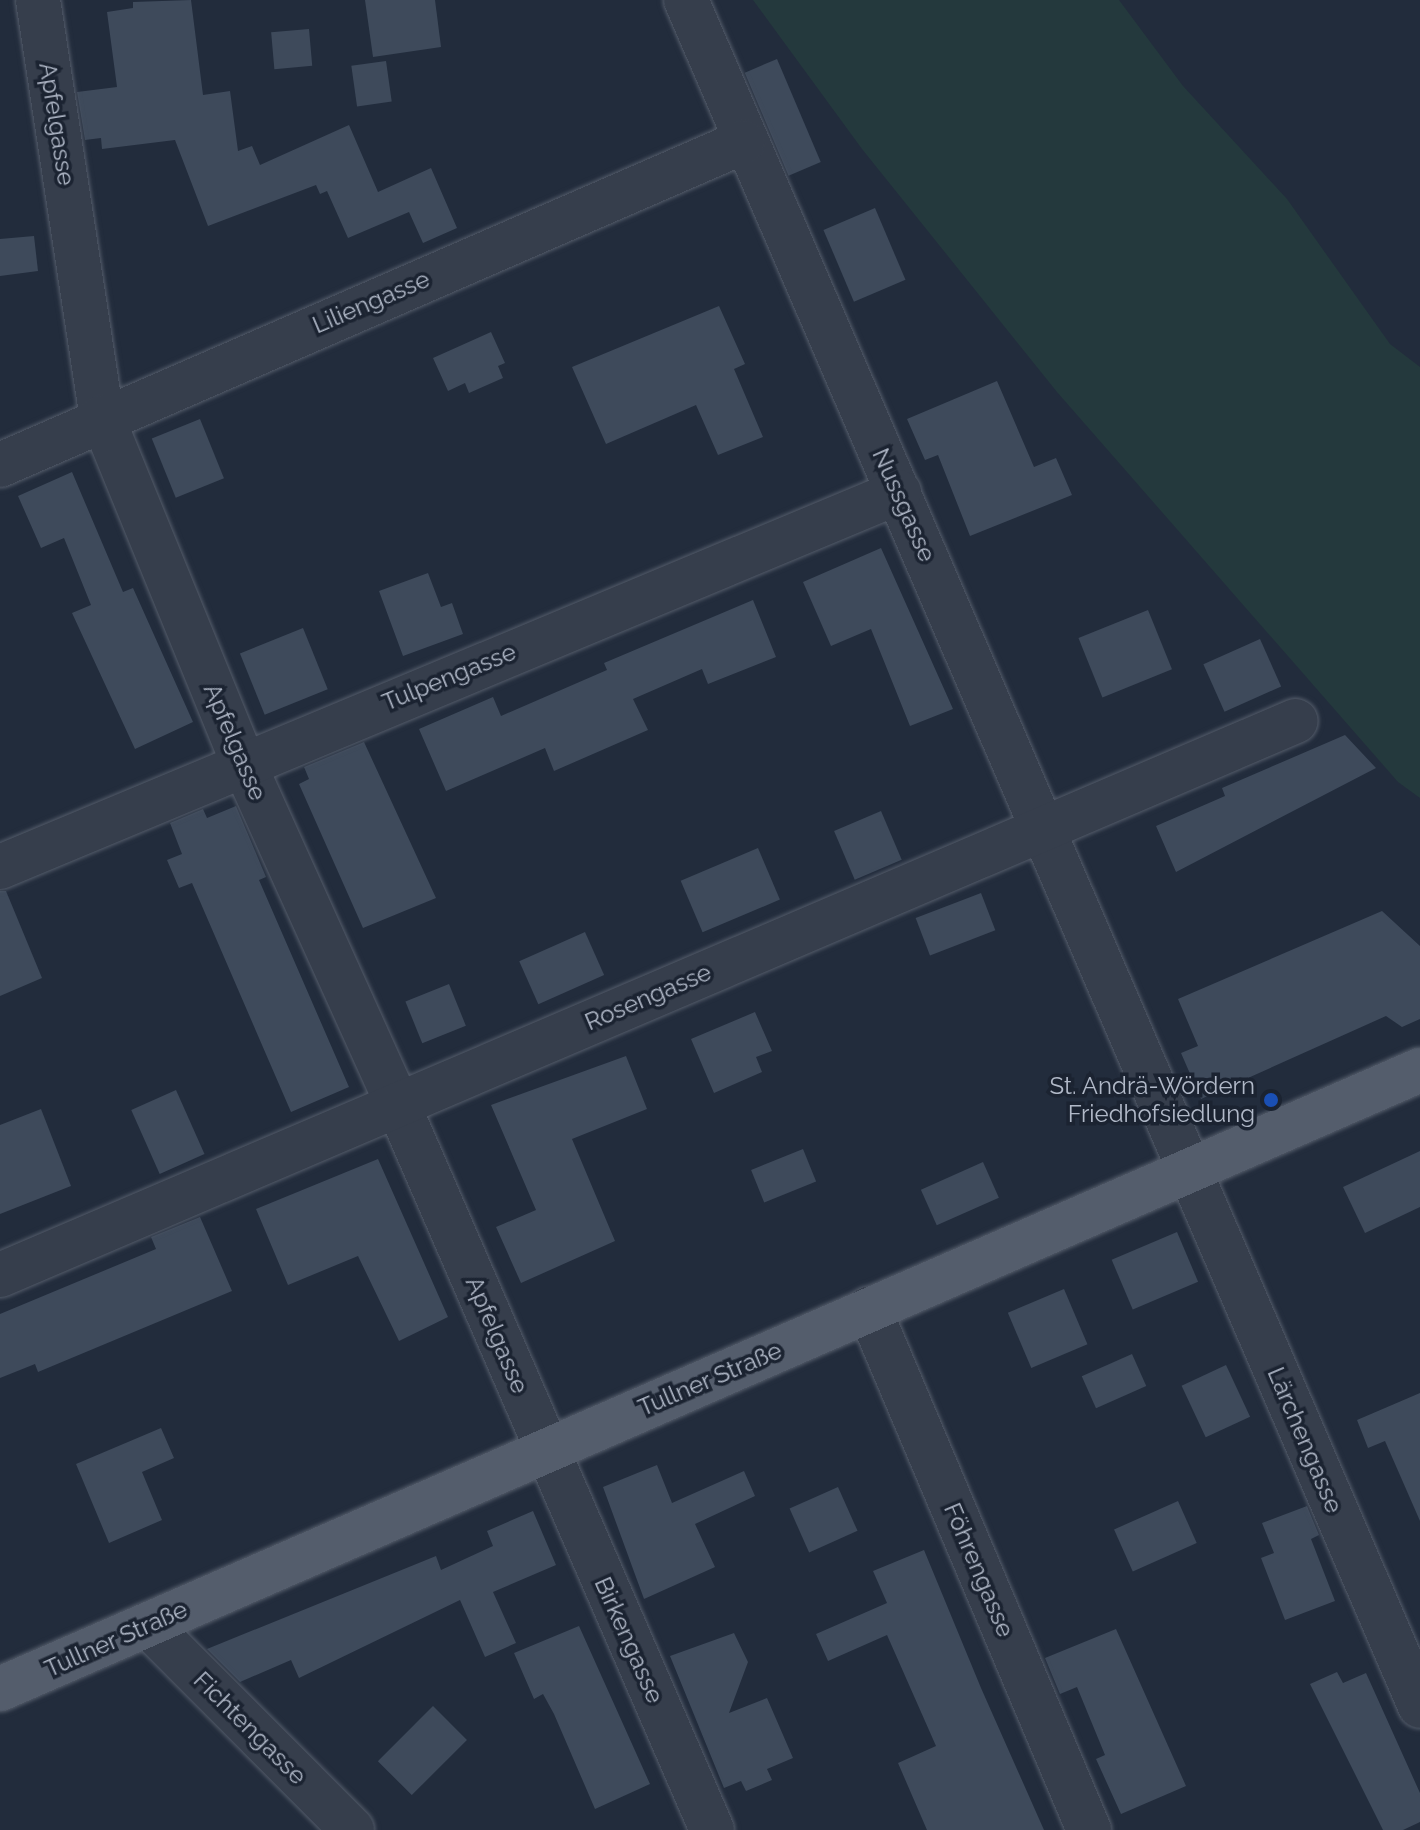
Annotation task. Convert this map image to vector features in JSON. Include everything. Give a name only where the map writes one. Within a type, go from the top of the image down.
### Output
[{"type":"main road","name":"Tullner Straße","points":[[0,1689],[869,1309],[1190,1173],[1420,1070]]},
{"type":"street","name":"Apfelgasse","points":[[38,0],[102,417],[243,762],[398,1105],[546,1450]]},
{"type":"street","name":"Nussgasse","points":[[686,0],[743,142],[899,492],[1122,1009]]},
{"type":"street","name":"Liliengasse","points":[[0,465],[102,417],[743,142]]},
{"type":"street","name":"Tulpengasse","points":[[0,867],[243,762],[899,492]]},
{"type":"street","name":"Rosengasse","points":[[0,1275],[1296,721]]},
{"type":"street","name":"Lärchengasse","points":[[1122,1009],[1420,1706]]},
{"type":"street","name":"Föhrengasse","points":[[869,1309],[1089,1830]]},
{"type":"street","name":"Birkengasse","points":[[546,1450],[712,1830]]},
{"type":"street","name":"Fichtengasse","points":[[148,1625],[352,1830]]},
{"type":"green space","points":[[753,0],[1119,0],[1183,86],[1287,199],[1390,344],[1420,367],[1420,798],[1398,782],[1057,392],[862,149]]},
{"type":"building","points":[[191,0],[203,95],[230,91],[238,151],[252,146],[260,165],[349,125],[378,192],[431,168],[457,228],[423,243],[409,212],[348,238],[327,191],[320,194],[316,185],[208,226],[175,140],[102,149],[101,138],[85,140],[77,92],[117,87],[107,12],[133,8],[133,2]]},
{"type":"building","points":[[365,0],[435,0],[441,47],[373,57]]},
{"type":"building","points":[[309,29],[312,66],[274,69],[271,32]]},
{"type":"building","points":[[777,59],[821,162],[789,176],[745,73]]},
{"type":"building","points":[[386,61],[392,102],[357,106],[351,66]]},
{"type":"building","points":[[875,208],[905,280],[854,302],[823,230]]},
{"type":"building","points":[[34,236],[38,271],[0,276],[0,239]]},
{"type":"building","points":[[719,306],[745,364],[734,369],[763,437],[718,455],[696,405],[606,444],[572,367]]},
{"type":"building","points":[[491,332],[505,363],[498,366],[503,378],[469,393],[465,383],[448,391],[433,358]]},
{"type":"building","points":[[997,381],[1034,467],[1056,458],[1072,495],[970,536],[938,455],[925,460],[907,419]]},
{"type":"building","points":[[200,419],[224,478],[176,498],[152,438]]},
{"type":"building","points":[[72,472],[123,592],[133,588],[193,722],[135,749],[72,613],[91,605],[64,538],[41,548],[18,496]]},
{"type":"building","points":[[881,548],[953,709],[910,726],[871,629],[831,646],[803,582]]},
{"type":"building","points":[[428,573],[441,607],[452,603],[463,634],[403,656],[379,591]]},
{"type":"building","points":[[753,600],[776,657],[708,684],[702,669],[633,699],[648,730],[554,771],[545,748],[446,791],[419,729],[493,697],[501,716],[607,670],[604,663]]},
{"type":"building","points":[[1148,610],[1172,669],[1102,697],[1078,638]]},
{"type":"building","points":[[303,628],[328,689],[265,715],[240,653]]},
{"type":"building","points":[[1260,639],[1281,687],[1225,712],[1203,664]]},
{"type":"building","points":[[1345,735],[1376,768],[1176,872],[1156,826],[1225,796],[1222,788]]},
{"type":"building","points":[[364,742],[436,898],[363,928],[299,784],[309,779],[304,767]]},
{"type":"building","points":[[236,806],[266,877],[259,880],[349,1087],[291,1112],[192,883],[179,888],[167,860],[182,854],[170,823],[203,809],[207,818]]},
{"type":"building","points":[[881,811],[902,860],[855,880],[834,831]]},
{"type":"building","points":[[758,848],[780,900],[703,932],[681,881]]},
{"type":"building","points":[[0,891],[6,891],[42,978],[0,996]]},
{"type":"building","points":[[981,893],[995,930],[930,955],[916,918]]},
{"type":"building","points":[[1382,911],[1420,946],[1420,1019],[1402,1027],[1386,1016],[1201,1099],[1181,1053],[1198,1046],[1178,999]]},
{"type":"building","points":[[585,932],[604,975],[538,1004],[519,961]]},
{"type":"building","points":[[449,984],[466,1026],[422,1043],[405,1002]]},
{"type":"building","points":[[755,1012],[772,1051],[756,1057],[762,1072],[714,1093],[691,1039]]},
{"type":"building","points":[[626,1056],[647,1109],[572,1139],[615,1241],[521,1283],[496,1227],[536,1210],[491,1105]]},
{"type":"building","points":[[176,1090],[204,1154],[160,1174],[131,1110]]},
{"type":"building","points":[[41,1109],[71,1186],[0,1214],[0,1125]]},
{"type":"building","points":[[803,1149],[816,1181],[764,1202],[751,1170]]},
{"type":"building","points":[[1420,1151],[1420,1207],[1365,1233],[1343,1187]]},
{"type":"building","points":[[378,1159],[448,1317],[399,1341],[358,1256],[288,1285],[256,1209]]},
{"type":"building","points":[[983,1162],[999,1198],[937,1225],[921,1190]]},
{"type":"building","points":[[200,1217],[232,1291],[38,1372],[35,1364],[0,1378],[0,1314],[156,1249],[151,1237]]},
{"type":"building","points":[[1177,1232],[1198,1282],[1133,1309],[1112,1260]]},
{"type":"building","points":[[1064,1289],[1087,1344],[1031,1368],[1008,1313]]},
{"type":"building","points":[[1132,1354],[1146,1386],[1096,1408],[1082,1376]]},
{"type":"building","points":[[1226,1365],[1250,1417],[1206,1437],[1182,1386]]},
{"type":"building","points":[[1420,1393],[1420,1521],[1385,1441],[1368,1448],[1357,1420]]},
{"type":"building","points":[[161,1428],[174,1458],[142,1472],[162,1520],[109,1543],[76,1464]]},
{"type":"building","points":[[657,1465],[672,1503],[744,1471],[755,1496],[695,1524],[715,1567],[644,1599],[603,1487]]},
{"type":"building","points":[[838,1487],[858,1531],[809,1552],[790,1509]]},
{"type":"building","points":[[1178,1501],[1197,1543],[1133,1571],[1114,1529]]},
{"type":"building","points":[[1307,1506],[1319,1535],[1311,1539],[1335,1601],[1285,1620],[1261,1558],[1274,1553],[1262,1523]]},
{"type":"building","points":[[533,1511],[556,1565],[493,1592],[516,1643],[485,1657],[460,1600],[299,1678],[291,1660],[240,1682],[207,1649],[436,1556],[441,1570],[493,1546],[487,1531]]},
{"type":"building","points":[[924,1550],[1044,1830],[927,1830],[898,1763],[936,1746],[887,1635],[828,1661],[816,1634],[887,1603],[873,1571]]},
{"type":"building","points":[[579,1626],[650,1784],[595,1809],[554,1714],[543,1694],[534,1699],[514,1653]]},
{"type":"building","points":[[1116,1629],[1186,1786],[1121,1814],[1096,1759],[1105,1755],[1077,1687],[1060,1694],[1045,1658]]},
{"type":"building","points":[[734,1633],[748,1662],[729,1713],[767,1698],[793,1758],[767,1769],[772,1780],[746,1791],[741,1781],[724,1788],[670,1656]]},
{"type":"building","points":[[1337,1672],[1343,1683],[1366,1673],[1420,1793],[1420,1822],[1403,1830],[1383,1830],[1310,1684]]},
{"type":"building","points":[[433,1706],[467,1740],[412,1795],[378,1761]]},
{"type":"place","name":"St. Andrä-Wördern Friedhofsiedlung","points":[[1271,1100]]}]
